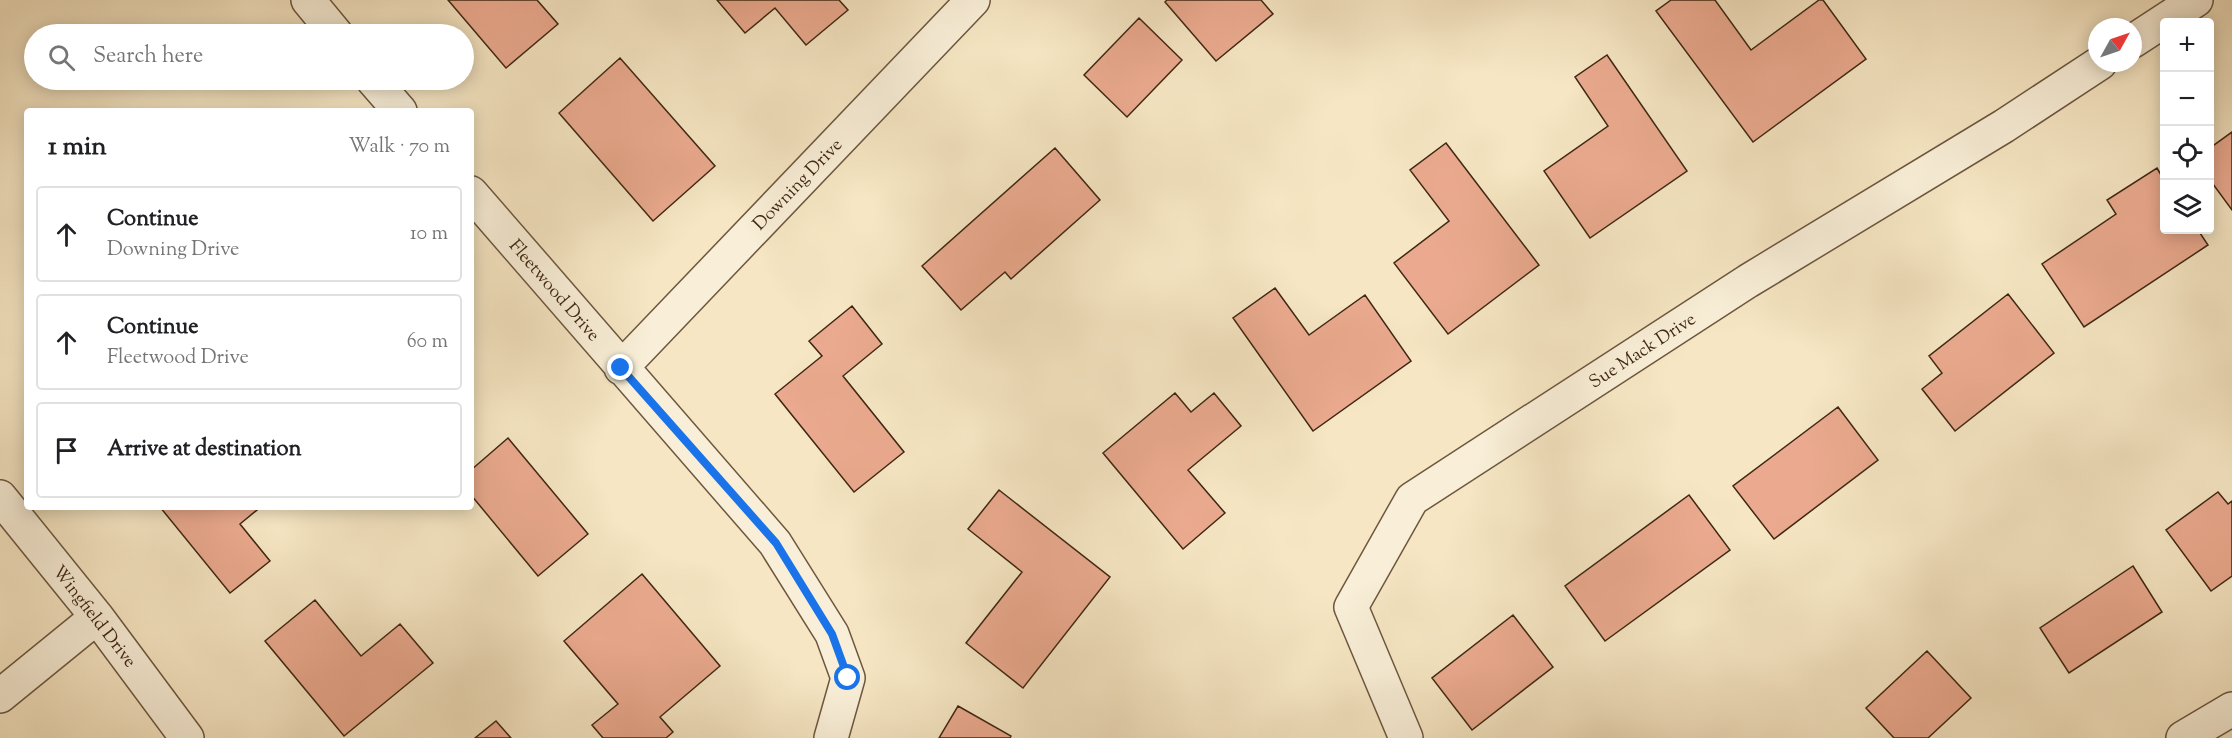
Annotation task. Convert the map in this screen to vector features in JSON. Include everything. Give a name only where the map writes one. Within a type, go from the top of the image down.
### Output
[{"type":"street","points":[[308,0],[328,24]]},
{"type":"street","name":"Downing Drive","points":[[621,368],[973,0]]},
{"type":"street","points":[[2142,35],[2196,0]]},
{"type":"street","name":"Sue Mack Drive","points":[[1406,738],[1351,607],[1412,499],[1748,281],[2004,126],[2088,71]]},
{"type":"street","points":[[382,90],[397,108]]},
{"type":"street","name":"Fleetwood Drive","points":[[474,196],[621,368],[776,543],[832,634],[848,678],[831,738]]},
{"type":"street","name":"Wingfield Drive","points":[[0,497],[97,617],[187,738]]},
{"type":"street","points":[[0,696],[97,617]]},
{"type":"street","points":[[2183,738],[2232,709]]},
{"type":"building","points":[[448,0],[537,0],[558,24],[506,68],[474,30],[474,24],[468,24]]},
{"type":"building","points":[[717,0],[839,0],[848,10],[806,45],[775,8],[745,33]]},
{"type":"building","points":[[1167,0],[1261,0],[1273,14],[1216,61],[1165,2]]},
{"type":"building","points":[[1671,0],[1715,0],[1751,50],[1819,0],[1823,0],[1866,59],[1753,142],[1656,11]]},
{"type":"building","points":[[1139,18],[1182,60],[1127,117],[1084,75]]},
{"type":"building","points":[[1607,55],[1687,171],[1590,238],[1544,171],[1608,126],[1575,77]]},
{"type":"building","points":[[620,58],[715,166],[653,221],[559,113]]},
{"type":"building","points":[[2232,132],[2232,210],[2214,185],[2214,145]]},
{"type":"building","points":[[1446,143],[1539,265],[1448,334],[1394,263],[1449,221],[1410,170]]},
{"type":"building","points":[[1055,148],[1100,200],[1011,279],[1005,272],[961,310],[922,266]]},
{"type":"building","points":[[2157,168],[2160,173],[2160,234],[2201,234],[2208,245],[2084,327],[2042,264],[2116,214],[2107,200]]},
{"type":"building","points":[[1275,288],[1309,335],[1365,295],[1411,361],[1313,431],[1233,318]]},
{"type":"building","points":[[2008,294],[2054,353],[1955,431],[1922,389],[1942,373],[1929,356]]},
{"type":"building","points":[[852,306],[882,344],[843,376],[904,452],[854,492],[775,394],[822,356],[809,341]]},
{"type":"building","points":[[1175,393],[1191,412],[1214,393],[1241,426],[1188,470],[1225,513],[1183,549],[1103,453]]},
{"type":"building","points":[[1838,407],[1878,460],[1774,539],[1733,486]]},
{"type":"building","points":[[508,438],[588,534],[538,576],[474,499],[474,467]]},
{"type":"building","points":[[999,490],[1110,577],[1023,688],[966,643],[1022,572],[968,529]]},
{"type":"building","points":[[2218,492],[2228,504],[2232,501],[2232,576],[2211,591],[2166,530]]},
{"type":"building","points":[[1689,495],[1730,550],[1605,641],[1565,586]]},
{"type":"building","points":[[162,510],[257,510],[240,524],[270,561],[230,593]]},
{"type":"building","points":[[2133,566],[2162,612],[2069,673],[2040,628]]},
{"type":"building","points":[[642,574],[720,666],[660,717],[673,732],[666,738],[603,738],[592,725],[618,704],[564,641]]},
{"type":"building","points":[[315,600],[361,656],[400,624],[433,663],[344,736],[265,641]]},
{"type":"building","points":[[1513,615],[1553,667],[1472,730],[1432,678]]},
{"type":"building","points":[[1927,651],[1971,698],[1928,738],[1894,738],[1866,708]]},
{"type":"building","points":[[958,706],[1011,736],[1010,738],[939,738]]},
{"type":"building","points":[[496,721],[511,738],[475,738]]},
{"type":"route","points":[[621,368],[776,543],[832,634],[848,678]]}]
